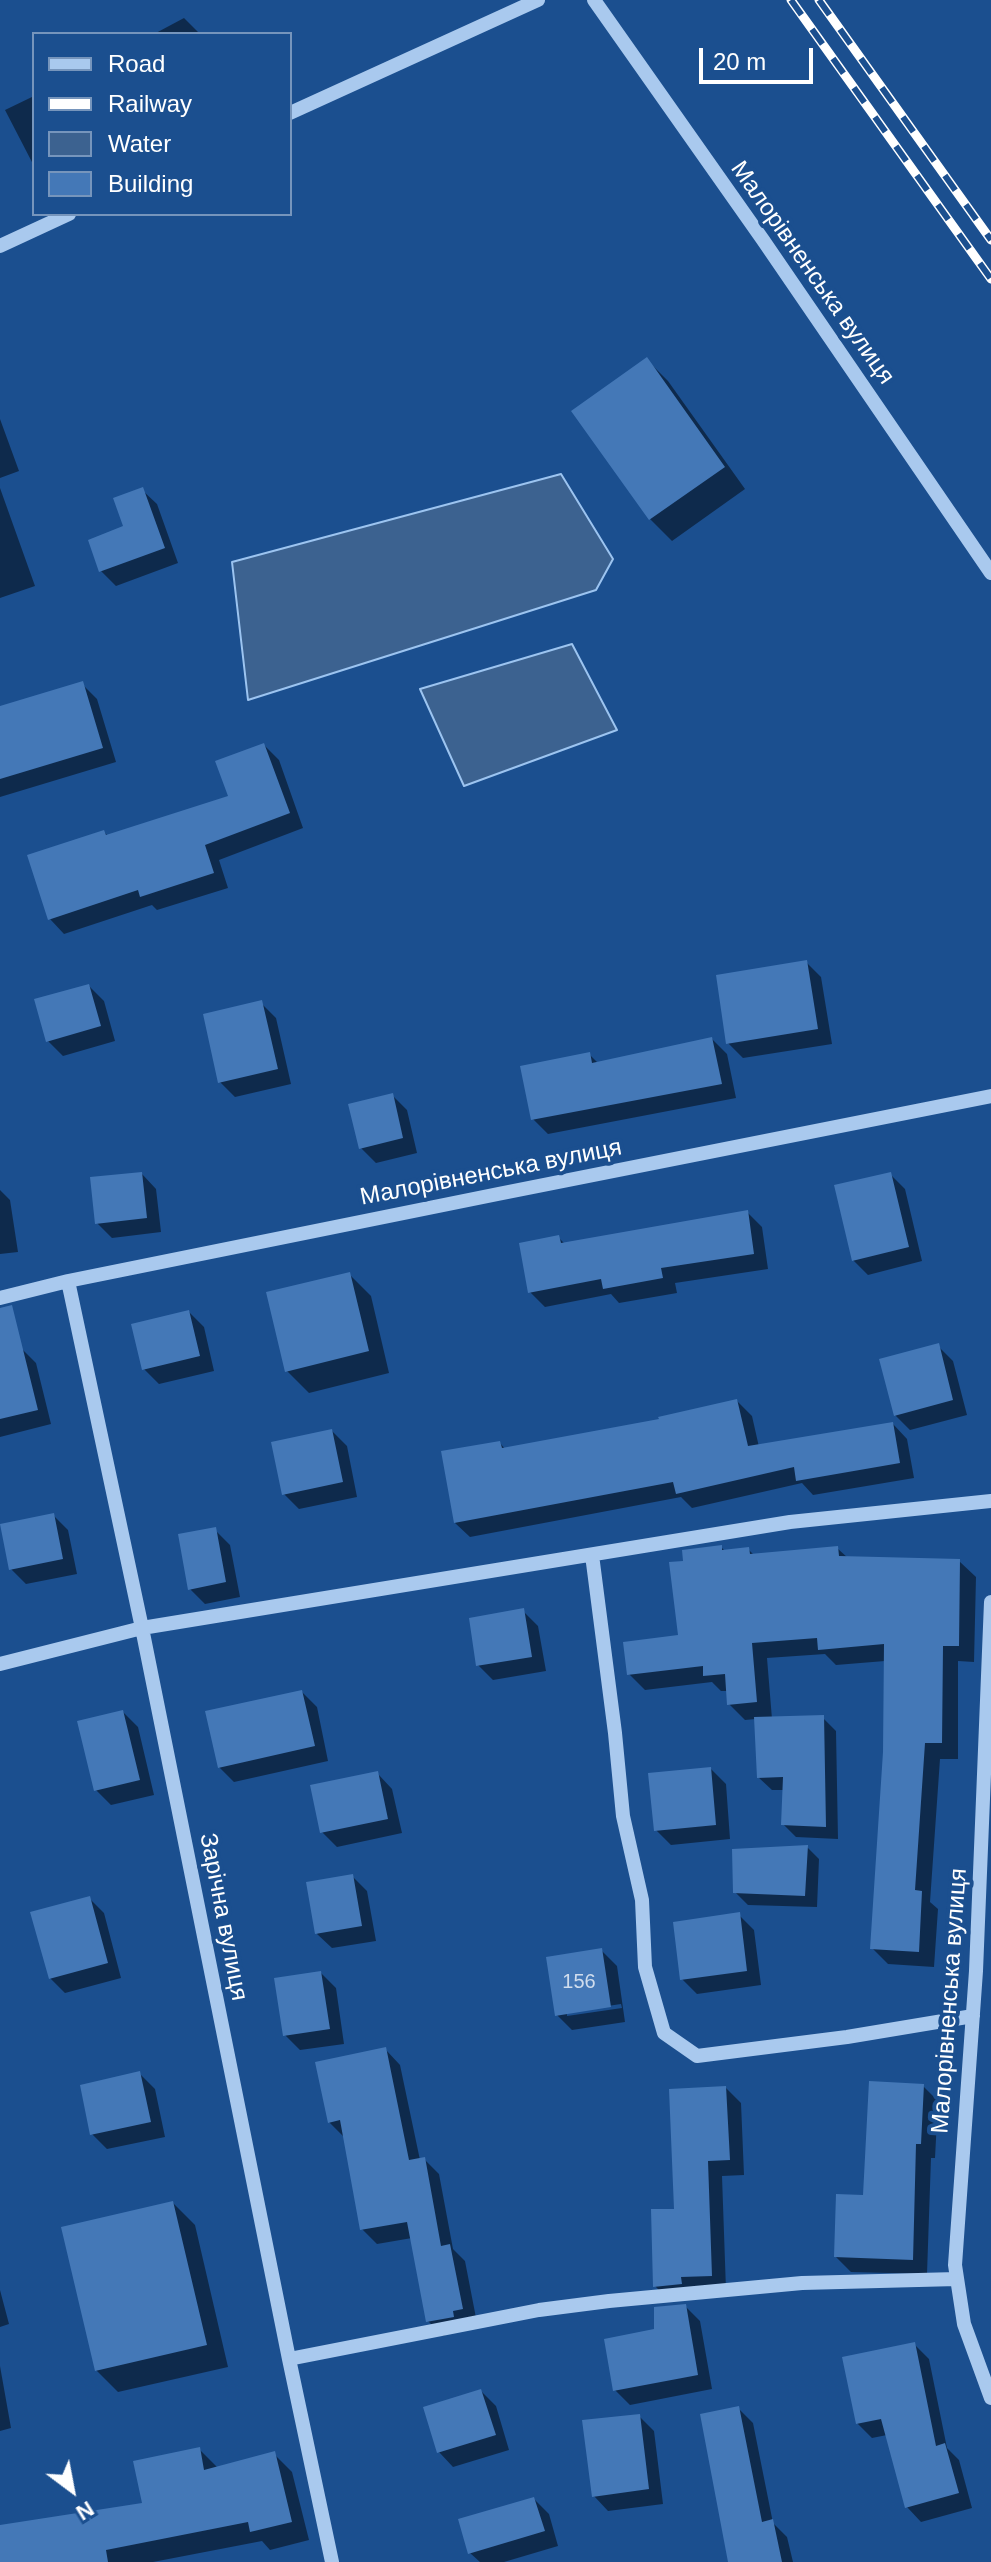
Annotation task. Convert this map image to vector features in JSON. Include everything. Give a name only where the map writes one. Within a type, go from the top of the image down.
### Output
[{"type":"street","points":[[292,112],[538,0]]},
{"type":"street","name":"Малорівненська вулиця","points":[[594,0],[991,573]]},
{"type":"street","points":[[0,246],[65,216]]},
{"type":"street","name":"Малорівненська вулиця","points":[[0,1298],[68,1281],[991,1096]]},
{"type":"street","name":"Зарічна вулиця","points":[[68,1281],[142,1628],[332,2562]]},
{"type":"street","points":[[0,1664],[142,1628],[790,1522],[991,1501]]},
{"type":"street","points":[[592,1555],[623,1816],[642,1900],[645,1967],[664,2033],[697,2056],[862,2035],[973,2016]]},
{"type":"street","name":"Малорівненська вулиця","points":[[991,1602],[973,2016],[955,2265],[964,2324],[991,2398]]},
{"type":"street","points":[[289,2359],[539,2310],[609,2301],[802,2283],[957,2279]]},
{"type":"water","points":[[561,474],[613,559],[596,590],[248,700],[232,562]]},
{"type":"water","points":[[572,644],[617,730],[464,786],[420,689]]},
{"type":"building","points":[[647,357],[725,467],[649,520],[571,411]]},
{"type":"building","points":[[143,487],[165,548],[99,572],[88,540],[123,526],[113,498]]},
{"type":"building","points":[[83,681],[103,748],[0,779],[0,706]]},
{"type":"building","points":[[264,743],[290,813],[205,845],[214,873],[140,897],[138,890],[48,920],[27,855],[104,830],[106,835],[228,796],[215,761]]},
{"type":"building","points":[[807,960],[818,1029],[726,1044],[716,975]]},
{"type":"building","points":[[89,984],[101,1026],[46,1042],[34,999]]},
{"type":"building","points":[[262,1000],[278,1069],[218,1083],[203,1014]]},
{"type":"building","points":[[712,1037],[722,1084],[531,1120],[520,1066],[590,1052],[592,1063]]},
{"type":"building","points":[[393,1093],[403,1138],[359,1149],[348,1104]]},
{"type":"building","points":[[142,1172],[147,1218],[95,1224],[90,1177]]},
{"type":"building","points":[[891,1172],[909,1247],[852,1261],[834,1185]]},
{"type":"building","points":[[748,1210],[754,1254],[661,1268],[663,1278],[603,1289],[601,1279],[528,1293],[519,1243],[559,1235],[561,1243]]},
{"type":"building","points":[[350,1272],[369,1351],[285,1372],[266,1292]]},
{"type":"building","points":[[12,1305],[38,1410],[0,1419],[0,1308]]},
{"type":"building","points":[[189,1310],[200,1356],[142,1370],[131,1324]]},
{"type":"building","points":[[939,1343],[953,1400],[894,1416],[879,1359]]},
{"type":"building","points":[[737,1399],[748,1446],[893,1422],[900,1463],[796,1481],[794,1467],[676,1494],[673,1482],[454,1523],[441,1451],[500,1441],[502,1448],[659,1419]]},
{"type":"building","points":[[332,1429],[343,1482],[282,1495],[271,1442]]},
{"type":"building","points":[[54,1513],[63,1559],[9,1570],[0,1524]]},
{"type":"building","points":[[216,1527],[226,1582],[188,1590],[178,1534]]},
{"type":"building","points":[[722,1545],[722,1550],[749,1547],[750,1554],[838,1546],[839,1556],[960,1559],[959,1646],[943,1646],[942,1743],[925,1743],[915,1890],[922,1891],[919,1952],[870,1949],[883,1752],[884,1644],[818,1650],[817,1638],[752,1643],[757,1702],[727,1705],[725,1674],[703,1676],[703,1666],[627,1675],[623,1642],[678,1635],[669,1562],[683,1561],[682,1550]]},
{"type":"building","points":[[524,1608],[532,1657],[476,1666],[469,1618]]},
{"type":"building","points":[[302,1690],[315,1746],[218,1768],[205,1711]]},
{"type":"building","points":[[123,1710],[140,1780],[94,1791],[77,1721]]},
{"type":"building","points":[[824,1715],[826,1827],[781,1825],[783,1777],[757,1778],[754,1717]]},
{"type":"building","points":[[711,1767],[716,1825],[654,1831],[648,1773]]},
{"type":"building","points":[[378,1771],[388,1819],[320,1833],[310,1785]]},
{"type":"building","points":[[808,1845],[805,1896],[733,1893],[732,1849]]},
{"type":"building","points":[[353,1874],[362,1926],[315,1934],[306,1882]]},
{"type":"building","points":[[90,1896],[108,1963],[49,1979],[30,1912]]},
{"type":"building","points":[[740,1912],[747,1971],[680,1980],[673,1922]]},
{"type":"building","points":[[602,1948],[611,2007],[555,2016],[546,1957]]},
{"type":"building","points":[[321,1971],[330,2029],[283,2036],[274,1978]]},
{"type":"building","points":[[386,2047],[409,2160],[425,2157],[441,2246],[450,2244],[463,2309],[453,2311],[454,2317],[426,2322],[407,2222],[360,2230],[340,2120],[328,2123],[315,2062]]},
{"type":"building","points":[[140,2071],[151,2122],[90,2135],[80,2085]]},
{"type":"building","points":[[869,2081],[924,2084],[921,2144],[916,2144],[913,2260],[834,2257],[836,2194],[863,2195]]},
{"type":"building","points":[[726,2086],[730,2160],[708,2161],[712,2276],[681,2277],[682,2284],[653,2287],[651,2209],[674,2209],[669,2089]]},
{"type":"building","points":[[173,2201],[207,2345],[95,2371],[61,2227]]},
{"type":"building","points":[[686,2304],[698,2375],[613,2391],[604,2339],[654,2329],[654,2307]]},
{"type":"building","points":[[915,2342],[936,2446],[945,2443],[959,2493],[905,2508],[881,2419],[856,2424],[842,2357]]},
{"type":"building","points":[[481,2389],[496,2435],[437,2453],[423,2407]]},
{"type":"building","points":[[739,2406],[762,2522],[773,2519],[782,2562],[728,2562],[700,2414]]},
{"type":"building","points":[[640,2414],[649,2489],[592,2497],[582,2420]]},
{"type":"building","points":[[200,2447],[204,2470],[275,2451],[292,2522],[250,2532],[248,2522],[106,2550],[108,2562],[0,2562],[0,2525],[142,2503],[133,2461]]},
{"type":"building","points":[[534,2497],[545,2531],[468,2554],[458,2519]]},
{"type":"railway","points":[[791,0],[991,279]]},
{"type":"railway","points":[[819,0],[991,240]]}]
